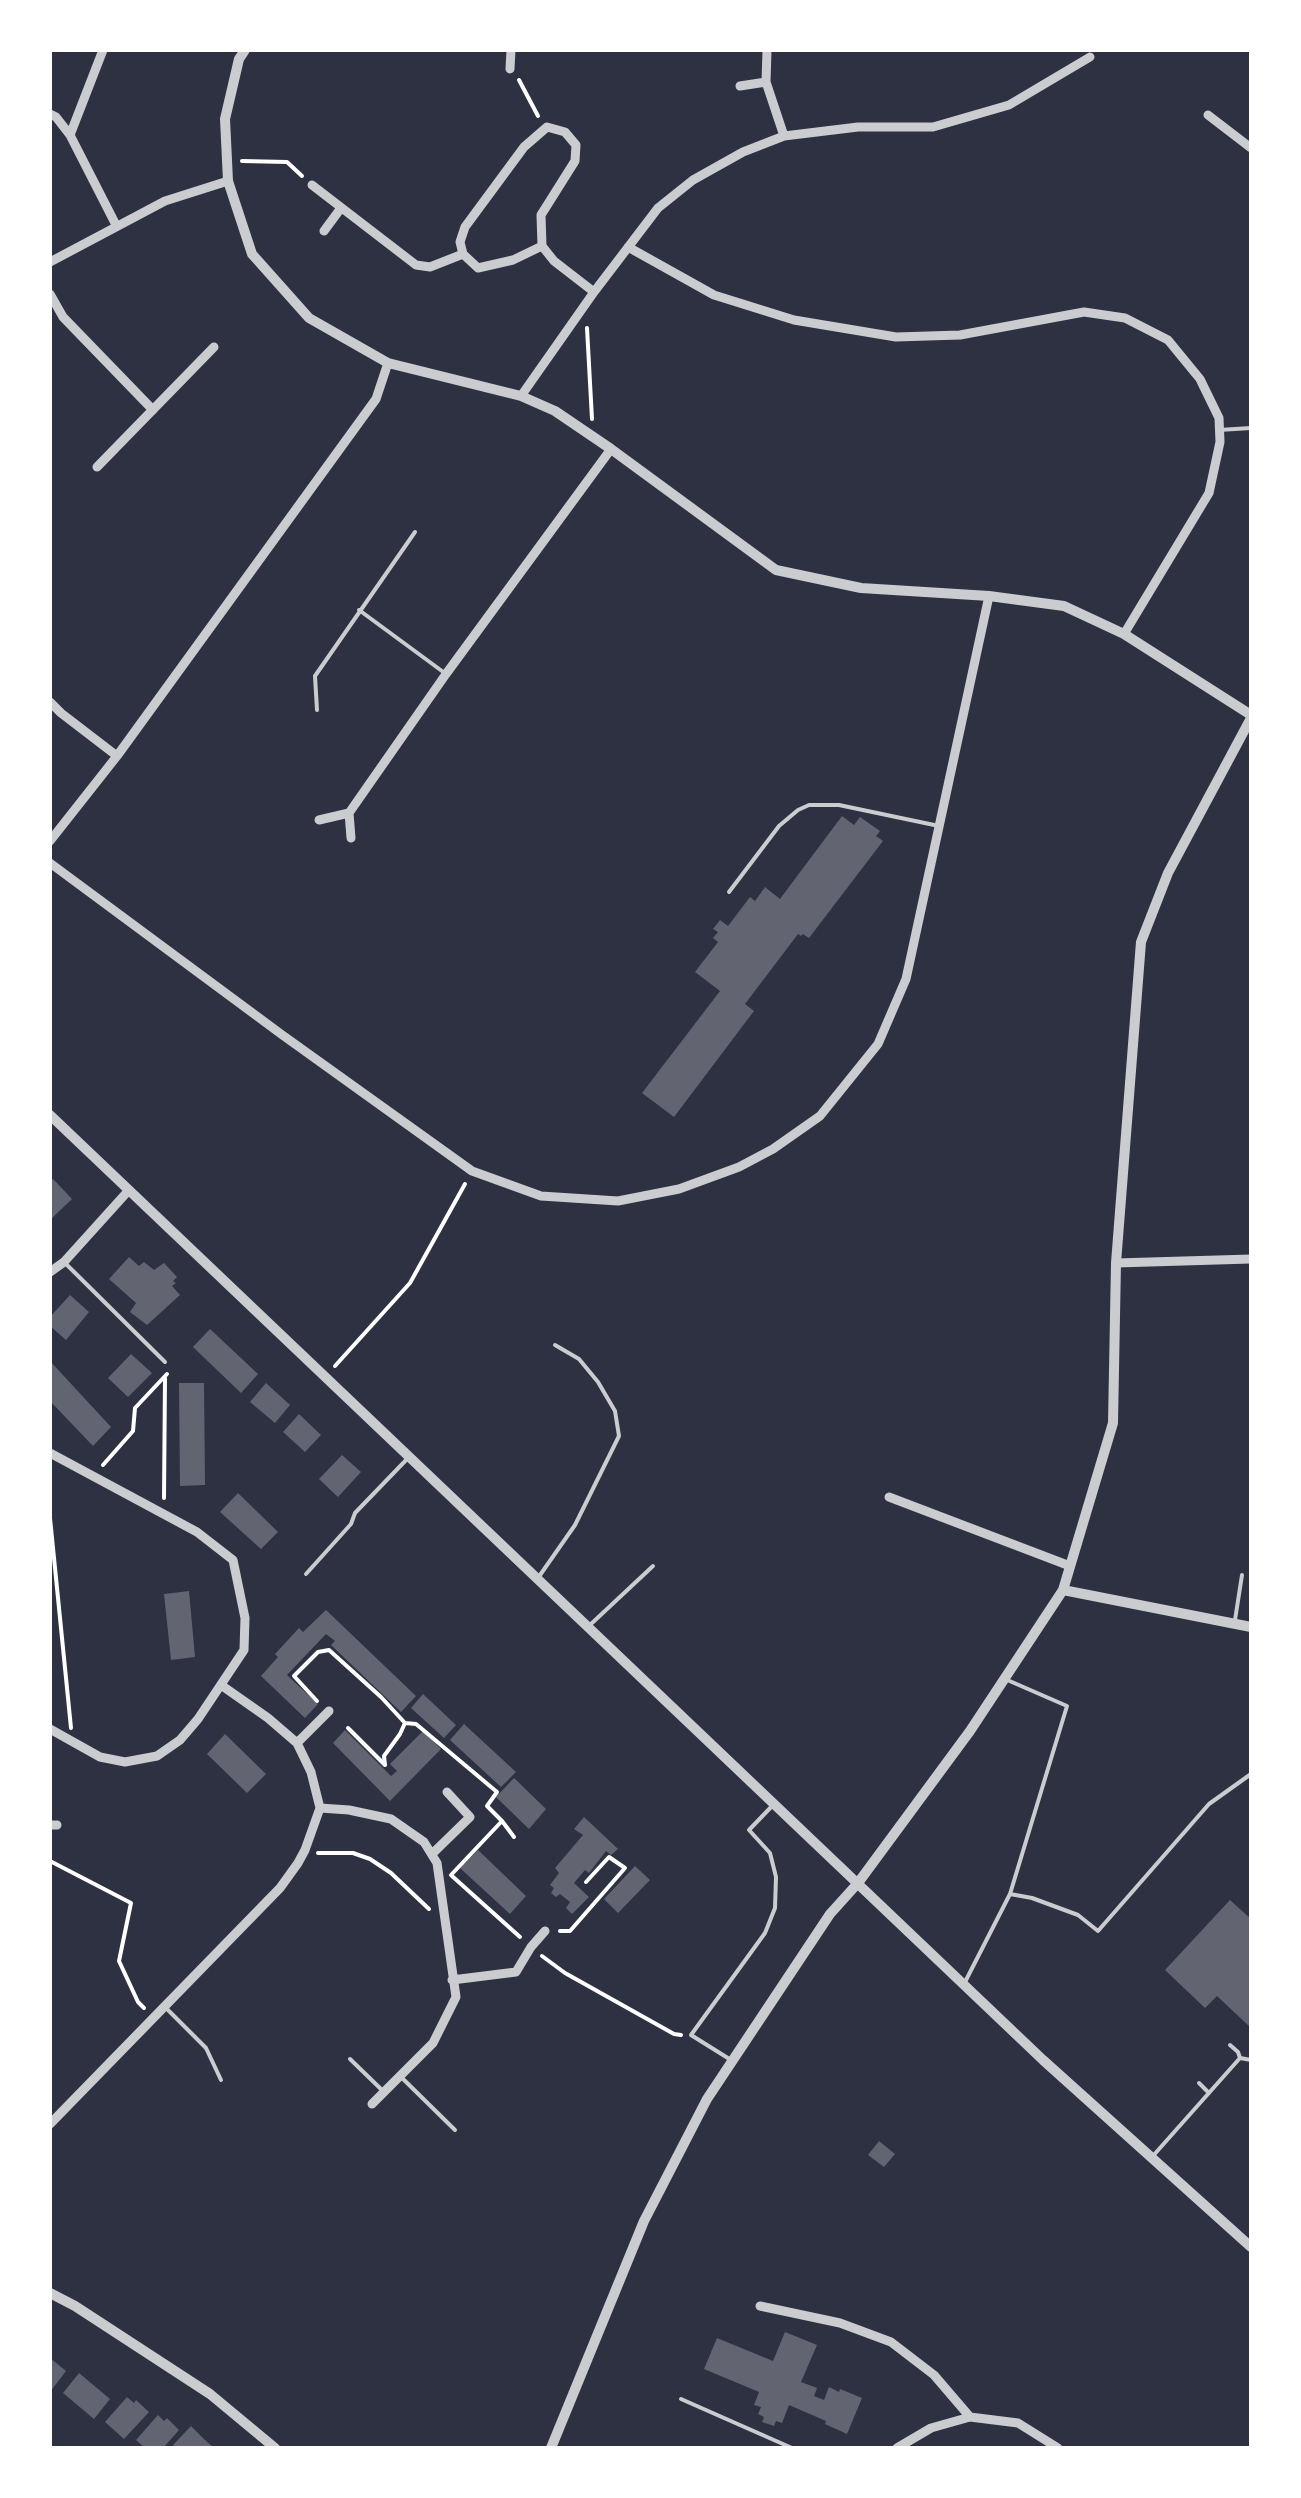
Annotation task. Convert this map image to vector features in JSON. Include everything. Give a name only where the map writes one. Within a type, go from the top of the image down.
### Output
[{"type":"street","points":[[70,136],[103,50]]},
{"type":"street","points":[[245,50],[239,59],[225,119],[228,180],[252,254],[309,318],[388,364],[521,396],[554,412],[776,570],[861,588],[988,596],[1064,606],[1124,634],[1251,717],[1168,873],[1141,942],[1116,1262],[1113,1423],[1063,1590],[970,1731],[858,1883],[830,1914],[706,2100],[650,2208],[551,2448]]},
{"type":"street","points":[[510,69],[511,50]]},
{"type":"street","points":[[767,50],[766,82],[784,136]]},
{"type":"street","points":[[521,396],[658,208],[693,180],[743,152],[784,136],[858,127],[933,127],[1009,106],[1090,57]]},
{"type":"street","points":[[740,86],[766,82]]},
{"type":"street","points":[[50,114],[70,136],[116,225]]},
{"type":"street","points":[[1208,115],[1251,148]]},
{"type":"street","points":[[542,246],[513,260],[478,268],[463,254],[460,242],[465,226],[524,147],[547,127],[565,132],[576,145],[575,161],[541,215],[542,246],[554,261],[594,292]]},
{"type":"street","points":[[50,262],[165,201],[228,180]]},
{"type":"street","points":[[312,185],[416,265],[430,268],[463,254]]},
{"type":"street","points":[[324,231],[341,208]]},
{"type":"street","points":[[628,247],[714,295],[794,320],[896,337],[960,335],[1084,312],[1125,318],[1168,340],[1200,379],[1219,418],[1220,442],[1209,493],[1124,634]]},
{"type":"street","points":[[50,294],[63,317],[153,410]]},
{"type":"street","points":[[97,467],[214,347]]},
{"type":"street","points":[[50,841],[117,756],[376,398],[388,364]]},
{"type":"street","points":[[351,838],[349,813],[611,449]]},
{"type":"street","points":[[50,863],[472,1171],[541,1196],[618,1201],[678,1190],[773,1150],[820,1116],[878,1044],[906,980],[988,596]]},
{"type":"street","points":[[50,702],[117,756]]},
{"type":"street","points":[[319,820],[349,813]]},
{"type":"street","points":[[50,1115],[964,1984],[1251,2247]]},
{"type":"street","points":[[50,1272],[64,1262],[129,1190]]},
{"type":"street","points":[[1116,1262],[1251,1260]]},
{"type":"street","points":[[50,1453],[197,1532],[233,1560],[245,1618],[244,1650],[180,1740],[157,1756],[125,1762],[100,1757],[50,1729]]},
{"type":"street","points":[[889,1497],[1070,1566]]},
{"type":"street","points":[[1063,1590],[1251,1627]]},
{"type":"street","points":[[50,2124],[280,1888],[304,1850],[320,1808],[311,1772],[297,1743],[221,1685]]},
{"type":"street","points":[[297,1743],[329,1711]]},
{"type":"street","points":[[432,1854],[470,1817],[447,1792]]},
{"type":"street","points":[[320,1808],[390,1819],[424,1842],[437,1863],[456,1997],[433,2043],[372,2104]]},
{"type":"street","points":[[452,1980],[516,1972],[545,1931]]},
{"type":"street","points":[[50,2294],[75,2306],[210,2394],[275,2448]]},
{"type":"street","points":[[760,2306],[840,2323],[891,2342],[934,2375],[970,2417]]},
{"type":"street","points":[[897,2448],[931,2428],[970,2417],[1018,2422],[1058,2448]]},
{"type":"lane","points":[[1219,430],[1251,428]]},
{"type":"lane","points":[[317,710],[315,676],[415,532]]},
{"type":"lane","points":[[359,610],[446,674]]},
{"type":"lane","points":[[729,892],[779,826],[809,805],[839,805],[939,826]]},
{"type":"lane","points":[[64,1262],[165,1362]]},
{"type":"lane","points":[[538,1578],[575,1526],[619,1436],[615,1411],[598,1382],[578,1358],[555,1345]]},
{"type":"lane","points":[[306,1574],[351,1524],[355,1513],[409,1457]]},
{"type":"lane","points":[[588,1627],[653,1566]]},
{"type":"lane","points":[[1234,1624],[1242,1575]]},
{"type":"lane","points":[[964,1984],[1010,1894],[1067,1706],[1004,1679]]},
{"type":"lane","points":[[1010,1894],[1078,1914],[1098,1931],[1208,1804],[1251,1774]]},
{"type":"lane","points":[[732,2060],[690,2035],[765,1933],[775,1908],[776,1877],[770,1853],[749,1830],[774,1804]]},
{"type":"lane","points":[[164,2007],[206,2048],[221,2080]]},
{"type":"lane","points":[[1230,2045],[1240,2058]]},
{"type":"lane","points":[[1152,2158],[1240,2058]]},
{"type":"lane","points":[[1240,2058],[1251,2060]]},
{"type":"lane","points":[[350,2059],[384,2092]]},
{"type":"lane","points":[[400,2076],[455,2130]]},
{"type":"lane","points":[[1198,2083],[1210,2093]]},
{"type":"lane","points":[[681,2399],[792,2448]]},
{"type":"path","points":[[510,69],[545,129]]},
{"type":"path","points":[[227,160],[286,162],[312,185]]},
{"type":"path","points":[[583,309],[589,336],[593,418],[584,430]]},
{"type":"path","points":[[325,1376],[410,1284],[472,1171]]},
{"type":"path","points":[[94,1476],[133,1431],[135,1408],[165,1378],[169,1370],[165,1362]]},
{"type":"path","points":[[160,1512],[164,1497],[165,1378]]},
{"type":"path","points":[[50,1518],[73,1742]]},
{"type":"path","points":[[317,1701],[294,1676],[318,1652],[329,1650],[405,1723],[416,1724],[497,1792],[487,1806],[514,1837]]},
{"type":"path","points":[[348,1728],[385,1765],[384,1756],[405,1723]]},
{"type":"path","points":[[502,1822],[451,1875],[564,1973],[674,2034],[690,2035]]},
{"type":"path","points":[[304,1850],[370,1858],[431,1912],[442,1911]]},
{"type":"path","points":[[545,1931],[570,1931],[626,1868],[610,1856],[586,1882]]},
{"type":"path","points":[[50,1860],[132,1903],[119,1960],[138,2002],[154,2019]]},
{"type":"building","points":[[842,816],[854,825],[860,817],[880,831],[876,836],[883,841],[809,938],[798,934],[745,1004],[754,1011],[674,1117],[642,1093],[720,991],[695,972],[718,942],[713,938],[718,932],[713,929],[720,920],[728,926],[750,897],[755,901],[765,887],[780,899]]},
{"type":"building","points":[[53,1179],[72,1199],[50,1220],[50,1183]]},
{"type":"building","points":[[129,1257],[139,1266],[144,1262],[154,1270],[164,1263],[177,1277],[172,1286],[180,1295],[147,1325],[130,1312],[136,1303],[109,1279]]},
{"type":"building","points":[[70,1295],[89,1312],[66,1340],[50,1326],[50,1317]]},
{"type":"building","points":[[210,1329],[258,1374],[241,1393],[193,1347]]},
{"type":"building","points":[[131,1354],[152,1373],[128,1397],[108,1378]]},
{"type":"building","points":[[50,1361],[111,1427],[93,1446],[50,1401]]},
{"type":"building","points":[[179,1383],[204,1383],[205,1485],[180,1486]]},
{"type":"building","points":[[266,1383],[290,1405],[275,1423],[250,1402]]},
{"type":"building","points":[[299,1414],[321,1435],[305,1452],[283,1432]]},
{"type":"building","points":[[342,1455],[361,1472],[338,1497],[319,1479]]},
{"type":"building","points":[[238,1493],[278,1532],[261,1549],[220,1512]]},
{"type":"building","points":[[189,1591],[195,1657],[171,1660],[164,1594]]},
{"type":"building","points":[[326,1610],[416,1696],[401,1712],[331,1645],[335,1641],[326,1634],[287,1675],[318,1704],[305,1718],[261,1676],[299,1628],[303,1632]]},
{"type":"building","points":[[423,1694],[456,1725],[444,1738],[411,1708]]},
{"type":"building","points":[[464,1724],[516,1772],[501,1787],[450,1740]]},
{"type":"building","points":[[345,1730],[391,1776],[397,1771],[390,1764],[423,1731],[441,1749],[390,1801],[333,1743]]},
{"type":"building","points":[[225,1734],[266,1774],[247,1793],[207,1754]]},
{"type":"building","points":[[514,1778],[546,1809],[529,1829],[496,1797]]},
{"type":"building","points":[[584,1817],[618,1849],[611,1855],[606,1851],[589,1873],[585,1870],[574,1883],[589,1897],[572,1914],[566,1908],[570,1902],[551,1893],[554,1888],[550,1885],[559,1873],[555,1868],[583,1835],[574,1829]]},
{"type":"building","points":[[478,1850],[526,1896],[510,1914],[460,1868]]},
{"type":"building","points":[[635,1866],[650,1880],[618,1913],[604,1899]]},
{"type":"building","points":[[1230,1900],[1251,1919],[1251,2028],[1217,1996],[1205,2008],[1165,1970]]},
{"type":"building","points":[[879,2141],[895,2154],[884,2167],[868,2155]]},
{"type":"building","points":[[785,2332],[817,2345],[801,2382],[817,2388],[814,2396],[824,2400],[829,2387],[862,2398],[847,2434],[789,2405],[782,2423],[776,2421],[774,2426],[762,2422],[764,2417],[758,2414],[761,2407],[754,2405],[759,2392],[704,2369],[717,2338],[773,2361]]},
{"type":"building","points":[[50,2358],[66,2371],[50,2392]]},
{"type":"building","points":[[79,2373],[110,2399],[94,2419],[63,2393]]},
{"type":"building","points":[[127,2397],[149,2412],[124,2439],[105,2422]]},
{"type":"building","points":[[158,2415],[179,2430],[163,2448],[145,2448],[136,2440]]},
{"type":"building","points":[[191,2426],[214,2448],[173,2445]]}]
